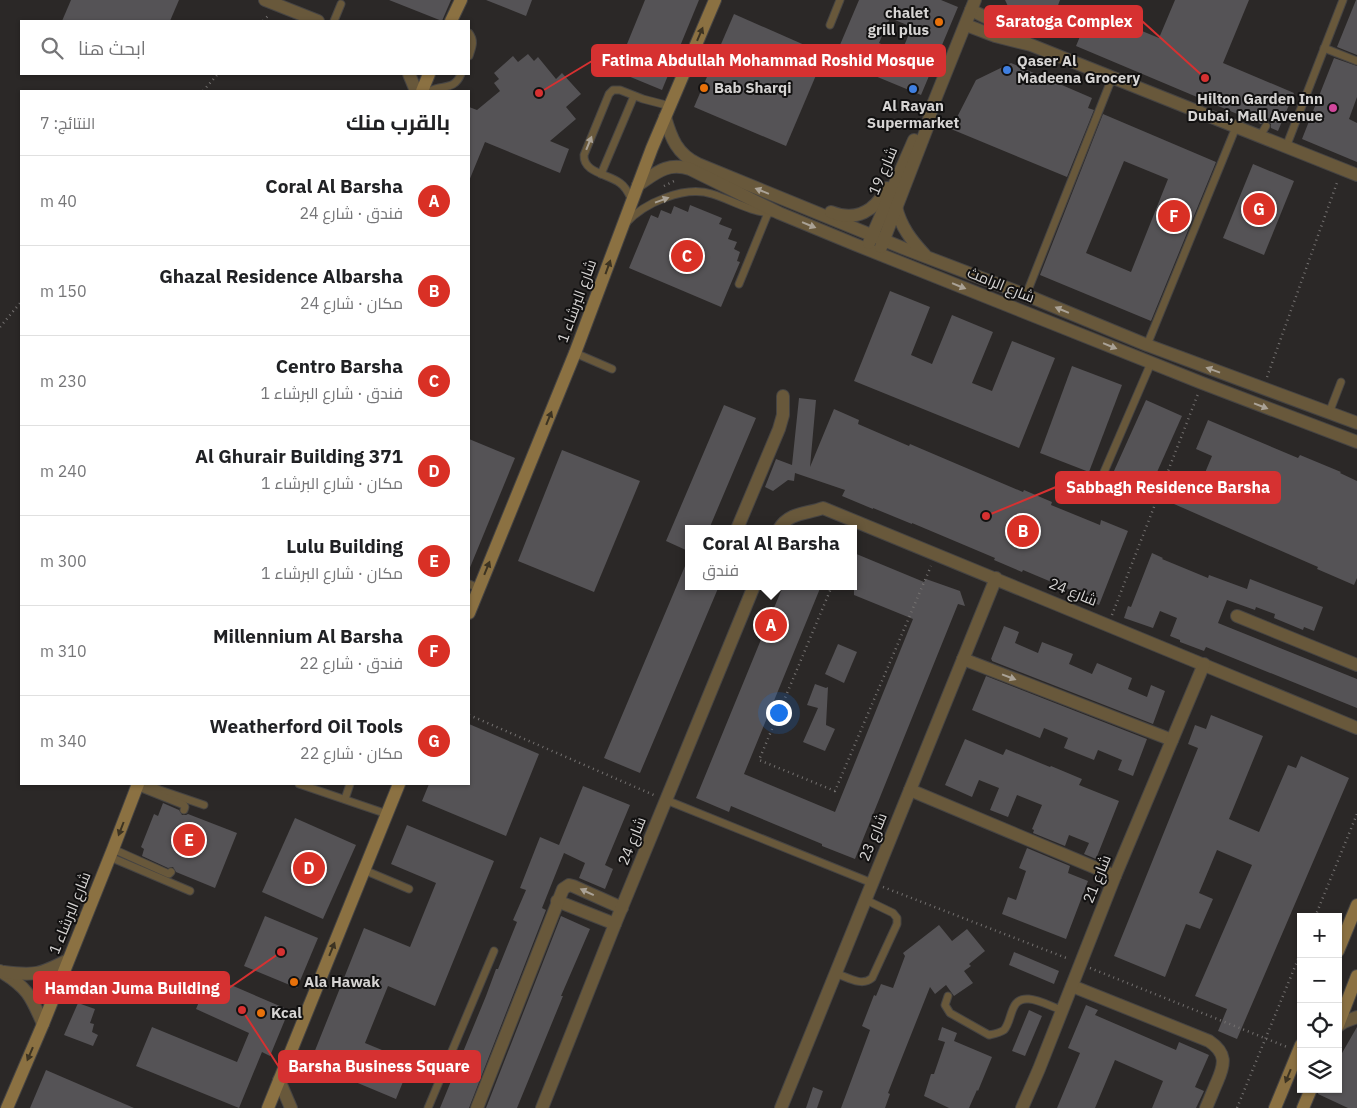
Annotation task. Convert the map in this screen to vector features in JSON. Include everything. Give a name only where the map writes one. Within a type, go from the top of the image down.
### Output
[{"type":"street","points":[[265,0],[315,20]]},
{"type":"street","points":[[451,20],[461,0]]},
{"type":"street","name":"شارع البرشاء 1","points":[[470,608],[474,586],[575,354],[632,200],[715,0]]},
{"type":"street","points":[[973,5],[1030,45]]},
{"type":"street","name":"شارع 19","points":[[872,251],[896,207],[927,128],[932,107],[973,5]]},
{"type":"street","points":[[966,25],[994,36],[1030,45],[1236,127],[1263,131],[1286,147],[1357,175]]},
{"type":"street","points":[[409,75],[416,90]]},
{"type":"street","points":[[422,90],[429,75]]},
{"type":"street","name":"شارع 19","points":[[878,238],[904,162],[921,124],[932,107]]},
{"type":"street","name":"شارع الرامث","points":[[667,112],[672,141],[687,158],[698,164],[928,258],[1026,295],[1147,346],[1357,423]]},
{"type":"street","points":[[791,202],[812,205],[839,215],[861,214],[881,199],[894,172],[904,162]]},
{"type":"street","name":"شارع الرامث","points":[[638,185],[664,168],[675,166],[685,168],[771,213],[1357,442]]},
{"type":"street","points":[[896,207],[905,232],[928,258]]},
{"type":"street","points":[[739,525],[779,430],[783,396]]},
{"type":"street","name":"شارع 24","points":[[781,525],[790,517],[799,513],[823,508],[1109,624],[1357,728]]},
{"type":"street","name":"شارع 23","points":[[781,1108],[996,578]]},
{"type":"street","name":"شارع 24","points":[[542,1108],[615,924],[752,590]]},
{"type":"street","points":[[1237,616],[1357,665]]},
{"type":"street","points":[[963,659],[1172,740]]},
{"type":"street","name":"شارع 21","points":[[1022,1108],[1115,876],[1204,664]]},
{"type":"street","name":"شارع البرشاء 1","points":[[7,1108],[140,785]]},
{"type":"street","points":[[268,1108],[399,785]]},
{"type":"street","points":[[910,790],[1115,876]]},
{"type":"street","points":[[477,1108],[563,889],[569,885],[573,886],[622,908]]},
{"type":"street","points":[[557,901],[615,924]]},
{"type":"street","points":[[1342,941],[1357,904]]},
{"type":"street","points":[[1,971],[39,973],[48,971],[68,960]]},
{"type":"street","points":[[1,971],[21,985],[29,994],[43,1024]]},
{"type":"street","points":[[1342,1015],[1357,976]]},
{"type":"street","points":[[1072,986],[1215,1045],[1223,1058],[1223,1066],[1206,1108]]},
{"type":"street","points":[[1342,1023],[1357,1017]]},
{"type":"street","points":[[1275,1108],[1300,1048]]},
{"type":"street","points":[[280,1080],[291,1108]]},
{"type":"street","points":[[1303,1108],[1309,1093]]},
{"type":"lane","points":[[830,25],[840,0]]},
{"type":"lane","points":[[1286,147],[1343,0]]},
{"type":"lane","points":[[334,20],[341,4]]},
{"type":"lane","points":[[470,35],[473,43],[470,53]]},
{"type":"lane","points":[[1324,48],[1357,61]]},
{"type":"lane","points":[[431,90],[454,84],[461,75]]},
{"type":"lane","points":[[1026,295],[1112,78]]},
{"type":"lane","points":[[632,200],[626,188],[620,182],[588,168],[584,162],[605,103],[613,90],[620,90],[667,112]]},
{"type":"lane","points":[[602,174],[634,96]]},
{"type":"lane","points":[[1147,346],[1236,127]]},
{"type":"lane","points":[[622,226],[651,204],[692,191],[712,194],[745,208],[771,213],[737,283]]},
{"type":"lane","points":[[575,354],[612,370]]},
{"type":"lane","points":[[1104,472],[1151,362]]},
{"type":"lane","points":[[1329,412],[1340,382]]},
{"type":"lane","points":[[142,785],[184,806],[184,810]]},
{"type":"lane","points":[[143,785],[204,805]]},
{"type":"lane","points":[[306,785],[320,787],[345,799],[387,814]]},
{"type":"lane","points":[[345,799],[350,785]]},
{"type":"lane","points":[[666,800],[872,883]]},
{"type":"lane","points":[[112,853],[169,874],[171,872]]},
{"type":"lane","points":[[112,853],[190,891]]},
{"type":"lane","points":[[364,870],[409,889]]},
{"type":"lane","points":[[836,973],[861,982],[869,981],[897,924],[897,918],[893,913],[866,900]]},
{"type":"lane","points":[[428,1108],[494,952]]},
{"type":"lane","points":[[948,996],[945,1005],[950,1013],[990,1035],[1003,1031],[1008,1024],[1014,1006],[1020,1000],[1029,999],[1062,1010]]},
{"type":"path","points":[[204,90],[217,75]]},
{"type":"path","points":[[1263,388],[1342,169]]},
{"type":"path","points":[[0,327],[20,303]]},
{"type":"path","points":[[1109,624],[1202,383]]},
{"type":"path","points":[[830,590],[759,760],[835,791],[935,554]]},
{"type":"path","points":[[470,715],[666,800]]},
{"type":"path","points":[[1317,913],[1357,814]]},
{"type":"path","points":[[1238,1108],[1299,958]]},
{"type":"building","points":[[71,0],[179,0],[170,20],[62,20]]},
{"type":"building","points":[[389,0],[451,0],[442,20]]},
{"type":"building","points":[[486,0],[532,0],[526,16]]},
{"type":"building","points":[[645,0],[699,0],[662,90],[616,71]]},
{"type":"building","points":[[859,0],[941,0],[958,7],[921,95],[834,59]],"holes":[[[890,18],[912,27],[901,53],[879,43]]]},
{"type":"building","points":[[1005,0],[1060,0],[1046,37],[1021,28]]},
{"type":"building","points":[[1175,0],[1249,0],[1223,63],[1294,93],[1278,131],[1271,128],[1271,124],[1268,121],[1264,121],[1261,124],[1076,46],[1091,10],[1159,38]]},
{"type":"building","points":[[1357,0],[1357,55],[1337,47]]},
{"type":"building","points":[[734,14],[825,54],[786,146],[694,107]]},
{"type":"building","points":[[528,54],[534,61],[538,57],[556,79],[562,73],[581,94],[566,107],[576,119],[550,141],[569,149],[560,173],[485,142],[470,179],[470,107],[477,110],[500,91],[494,83],[499,79],[494,73],[513,56],[518,62]]},
{"type":"building","name":"Hilton Garden Inn Dubai, Mall Avenue","points":[[1334,58],[1357,66],[1357,97],[1349,119],[1357,123],[1357,162],[1302,139]]},
{"type":"building","points":[[1011,63],[1092,98],[1088,108],[1094,110],[1067,177],[951,129],[976,80]]},
{"type":"building","points":[[1103,114],[1216,162],[1151,321],[1040,275]],"holes":[[[1124,161],[1168,179],[1131,272],[1086,253]]]},
{"type":"building","points":[[1253,164],[1294,181],[1264,255],[1223,238]]},
{"type":"building","points":[[690,205],[722,218],[719,224],[732,229],[728,239],[737,242],[734,249],[740,252],[737,261],[740,262],[721,307],[629,268],[651,215],[658,218],[661,210],[671,214],[674,206],[688,212]]},
{"type":"building","points":[[890,291],[930,307],[911,355],[932,364],[952,315],[993,332],[972,383],[992,391],[1012,341],[1055,358],[1019,448],[854,381]]},
{"type":"building","points":[[1072,366],[1122,385],[1089,472],[1040,453]]},
{"type":"building","points":[[799,398],[816,400],[810,467],[834,409],[859,420],[858,424],[1023,492],[1024,490],[1052,502],[1051,505],[1100,525],[1101,520],[1128,531],[1099,605],[1072,594],[1073,591],[1023,570],[1022,572],[994,560],[995,558],[842,496],[845,490],[795,473],[794,481],[788,480],[773,491],[765,487],[776,459],[792,465]]},
{"type":"building","points":[[1146,400],[1182,416],[1145,499],[1109,482]]},
{"type":"building","points":[[724,405],[756,418],[711,525],[685,525],[685,550],[666,541]]},
{"type":"building","points":[[1208,420],[1298,458],[1300,455],[1341,472],[1357,481],[1357,578],[1354,585],[1317,569],[1318,567],[1174,504],[1187,474],[1202,480],[1212,456],[1196,449]]},
{"type":"building","points":[[470,439],[515,458],[470,568]]},
{"type":"building","points":[[562,450],[640,481],[594,592],[518,561]]},
{"type":"building","points":[[1152,553],[1208,578],[1209,575],[1247,589],[1250,579],[1323,607],[1314,631],[1304,627],[1303,630],[1274,618],[1275,614],[1256,607],[1255,610],[1227,600],[1218,623],[1357,679],[1357,708],[1206,647],[1204,651],[1180,642],[1180,640],[1170,636],[1177,618],[1160,611],[1153,628],[1124,618],[1128,606],[1131,607]]},
{"type":"building","points":[[857,554],[924,582],[926,579],[960,591],[965,606],[958,604],[855,859],[731,806],[729,812],[696,798],[781,590],[819,590],[744,774],[835,812],[913,619],[854,595],[854,590],[857,590]]},
{"type":"building","points":[[685,566],[685,590],[717,590],[640,773],[604,758]]},
{"type":"building","points":[[1004,626],[1019,632],[1015,643],[1038,653],[1042,642],[1073,654],[1069,664],[1092,674],[1097,663],[1132,678],[1128,689],[1147,697],[1151,685],[1165,691],[1153,724],[992,661],[991,659]]},
{"type":"building","points":[[838,644],[857,652],[844,683],[825,674]]},
{"type":"building","points":[[986,676],[1147,739],[1133,776],[1118,770],[1122,760],[1098,750],[1094,760],[1064,748],[1068,738],[1044,728],[1040,738],[972,710]]},
{"type":"building","points":[[815,684],[828,687],[826,725],[835,729],[825,751],[803,742],[818,708],[807,705]]},
{"type":"building","points":[[1211,715],[1263,736],[1229,819],[1259,832],[1288,765],[1296,768],[1301,756],[1349,778],[1237,1039],[1218,1031],[1227,1009],[1195,996],[1252,865],[1217,850],[1199,893],[1213,899],[1200,929],[1186,924],[1165,977],[1114,956],[1198,748],[1188,744],[1195,725],[1206,729]]},
{"type":"building","points":[[470,724],[539,754],[506,836],[422,801],[429,785],[470,785]]},
{"type":"building","points":[[965,739],[1003,755],[1006,749],[1051,766],[1082,779],[1079,785],[1119,801],[1096,859],[1084,854],[1089,843],[1069,835],[1065,846],[1033,833],[1034,830],[1032,829],[1042,805],[1017,795],[1008,817],[990,810],[999,788],[979,780],[972,797],[945,785]]},
{"type":"building","points":[[583,786],[630,805],[605,865],[613,869],[605,889],[579,878],[585,863],[564,853],[542,908],[546,910],[469,1108],[440,1108],[517,922],[513,920],[526,890],[520,888],[540,837],[559,845]]},
{"type":"building","points":[[163,803],[179,810],[182,815],[188,814],[237,833],[215,888],[176,872],[173,867],[168,868],[142,856],[144,849],[141,847],[154,814],[158,816]]},
{"type":"building","points":[[295,818],[356,845],[323,919],[262,892]]},
{"type":"building","points":[[407,825],[494,861],[435,1006],[388,986],[365,1043],[411,1062],[396,1099],[310,1063],[364,928],[410,947],[436,883],[391,864]]},
{"type":"building","points":[[1027,848],[1070,866],[1068,873],[1088,881],[1066,939],[1002,914],[1008,897],[1016,900],[1026,871],[1019,868]]},
{"type":"building","points":[[265,916],[318,938],[297,988],[244,966]]},
{"type":"building","points":[[561,916],[590,929],[561,996],[563,996],[517,1108],[486,1108]]},
{"type":"building","points":[[939,925],[952,941],[967,929],[985,951],[969,964],[971,966],[964,971],[973,983],[954,996],[946,985],[935,994],[930,987],[888,1093],[890,1094],[885,1108],[841,1108],[870,1030],[862,1026],[874,995],[876,996],[881,984],[893,988],[905,956],[903,953]]},
{"type":"building","points":[[1014,952],[1059,971],[1054,984],[1009,965]]},
{"type":"building","points":[[210,976],[289,1010],[270,1056],[262,1052],[239,1108],[136,1066],[152,1027],[237,1062],[249,1033],[196,1009]]},
{"type":"building","points":[[78,1003],[95,1009],[90,1023],[94,1024],[92,1032],[98,1035],[93,1046],[64,1035]]},
{"type":"building","points":[[1086,1005],[1098,1010],[1095,1015],[1176,1050],[1179,1042],[1209,1055],[1195,1087],[1204,1091],[1196,1108],[1152,1108],[1163,1081],[1115,1060],[1095,1108],[1057,1108],[1080,1053],[1068,1048]]},
{"type":"building","points":[[1029,1010],[1042,1016],[1025,1056],[1012,1051]]},
{"type":"building","points":[[942,1027],[957,1033],[954,1041],[992,1057],[969,1108],[949,1108],[924,1096],[945,1042],[938,1040]]},
{"type":"building","points":[[1357,1027],[1357,1108],[1348,1108],[1318,1094],[1342,1093],[1342,1053]]},
{"type":"building","points":[[46,1070],[134,1108],[30,1108]]},
{"type":"building","points":[[813,1087],[823,1091],[817,1108],[806,1108]]},
{"type":"place","name":"chalet grill plus","points":[[939,22]]},
{"type":"place","name":"Qaser Al Madeena Grocery","points":[[1007,70]]},
{"type":"place","name":"Saratoga Complex","points":[[1205,78]]},
{"type":"place","name":"Bab Sharqi","points":[[704,88]]},
{"type":"place","name":"Al Rayan Supermarket","points":[[913,89]]},
{"type":"place","name":"Fatima Abdullah Mohammad Roshid Mosque","points":[[539,93]]},
{"type":"place","name":"Hilton Garden Inn Dubai, Mall Avenue","points":[[1333,108]]},
{"type":"place","name":"Weatherford Oil Tools","points":[[1259,209]]},
{"type":"place","name":"Millennium Al Barsha","points":[[1174,216]]},
{"type":"place","name":"Centro Barsha","points":[[687,256]]},
{"type":"place","name":"Sabbagh Residence Barsha","points":[[986,516]]},
{"type":"place","name":"Ghazal Residence Albarsha","points":[[1023,531]]},
{"type":"place","name":"Coral Al Barsha","points":[[771,625]]},
{"type":"place","name":"Lulu Building","points":[[189,840]]},
{"type":"place","name":"Al Ghurair Building 371","points":[[309,868]]},
{"type":"place","name":"Hamdan Juma Building","points":[[281,952]]},
{"type":"place","name":"Ala Hawak","points":[[294,982]]},
{"type":"place","name":"Barsha Business Square","points":[[242,1010]]},
{"type":"place","name":"Kcal","points":[[261,1013]]}]
